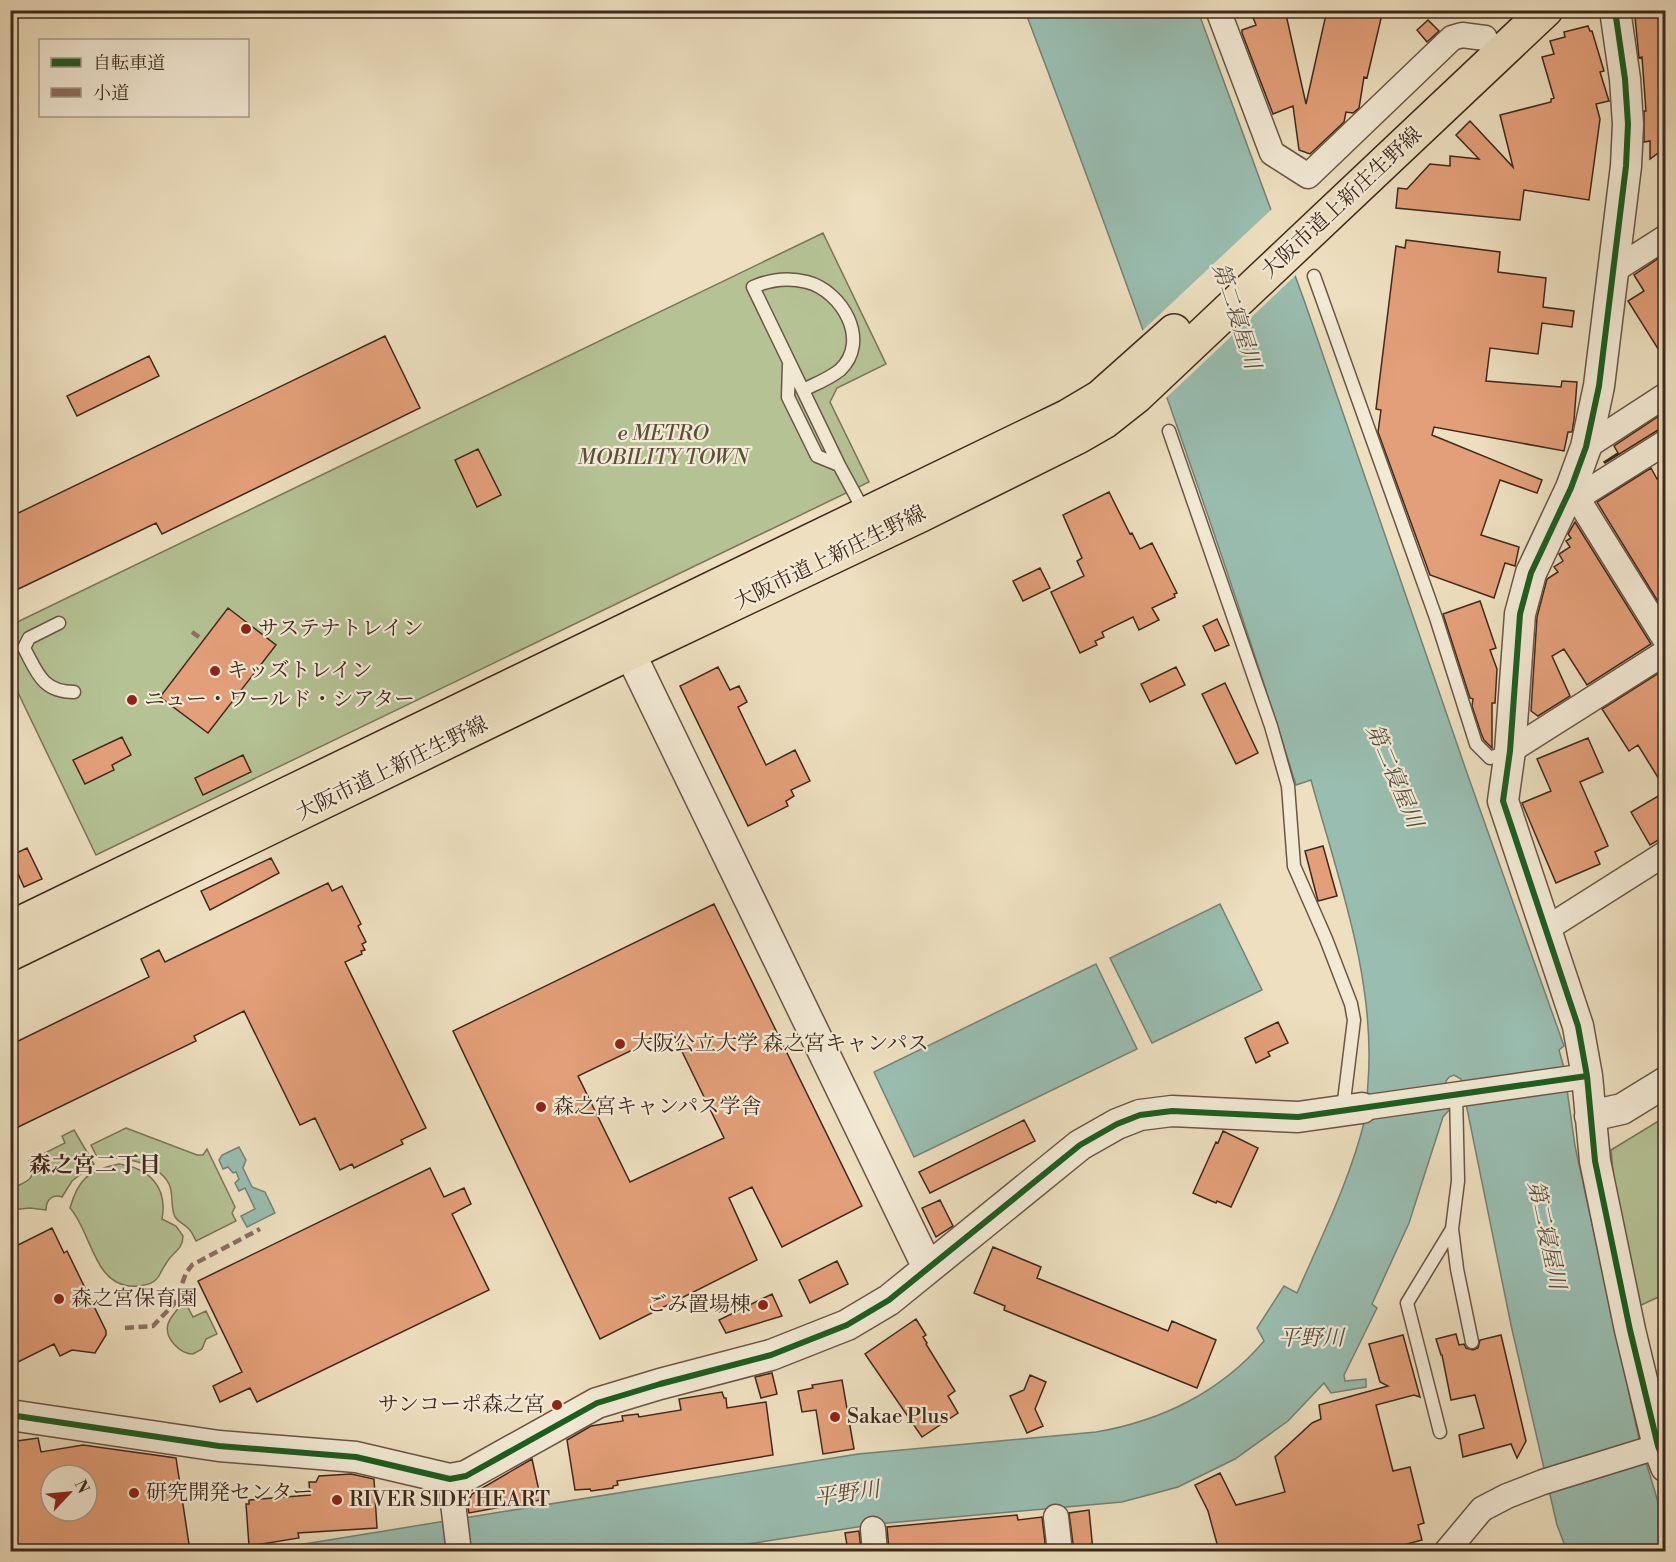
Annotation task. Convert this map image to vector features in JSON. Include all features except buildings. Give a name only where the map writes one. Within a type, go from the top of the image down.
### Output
[{"type":"main road","name":"大阪市道上新庄生野線","points":[[1468,69],[1485,38],[1513,10]]},
{"type":"main road","name":"大阪市道上新庄生野線","points":[[10,928],[871,525],[1073,427],[1100,397],[1468,69],[1546,10]]},
{"type":"main road","name":"大阪市道上新庄生野線","points":[[10,954],[630,653],[871,525]]},
{"type":"street","points":[[1218,10],[1272,153],[1308,177],[1452,38],[1462,35],[1485,38]]},
{"type":"street","points":[[1446,1551],[1482,1509],[1507,1496],[1543,1482],[1658,1452],[1600,1184],[1590,1116],[1579,1077],[1578,1026],[1503,801],[1510,751],[1520,614],[1531,573],[1574,493],[1599,386],[1626,166],[1628,124],[1625,79],[1615,10]]},
{"type":"street","points":[[1613,271],[1665,237]]},
{"type":"street","points":[[1586,447],[1665,395]]},
{"type":"street","points":[[1574,493],[1665,442]]},
{"type":"street","points":[[1574,493],[1665,641]]},
{"type":"street","points":[[1510,751],[1665,652]]},
{"type":"street","points":[[630,653],[928,1268]]},
{"type":"street","points":[[1546,929],[1665,853]]},
{"type":"street","points":[[10,1415],[219,1446],[356,1457],[450,1479],[466,1476],[481,1470],[597,1404],[660,1384],[771,1356],[838,1329],[889,1300],[1080,1145],[1140,1114],[1172,1111],[1298,1116],[1579,1077]]},
{"type":"street","points":[[1590,1116],[1622,1109],[1665,1082]]},
{"type":"street","points":[[450,1479],[459,1551]]},
{"type":"street","points":[[1056,1517],[1059,1551]]},
{"type":"lane","points":[[1314,276],[1436,618],[1476,744],[1490,758],[1510,751]]},
{"type":"lane","points":[[803,390],[826,379],[840,369],[849,358],[852,328],[848,315],[836,300],[810,282],[769,280],[753,287],[839,465],[871,525]]},
{"type":"lane","points":[[789,362],[788,397],[817,456],[839,465]]},
{"type":"lane","points":[[1169,431],[1280,756],[1288,786],[1294,866],[1351,1004],[1354,1020],[1352,1109]]},
{"type":"lane","points":[[59,623],[29,638],[24,648],[41,679],[50,688],[61,692],[74,692]]},
{"type":"lane","points":[[1455,1094],[1458,1181],[1452,1229],[1456,1269],[1472,1342]]},
{"type":"lane","points":[[1440,1432],[1407,1303],[1452,1229]]},
{"type":"green space","name":"e METRO MOBILITY TOWN","points":[[823,233],[886,364],[837,388],[830,402],[869,482],[96,855],[11,678],[11,625]]},
{"type":"green space","points":[[1665,1117],[1665,1294],[1635,1308],[1614,1184],[1611,1150]]},
{"type":"green space","points":[[126,1128],[197,1155],[203,1155],[207,1149],[235,1207],[232,1213],[236,1221],[196,1241],[190,1230],[175,1217],[169,1184],[164,1176],[147,1165],[127,1159],[98,1159],[91,1145]]},
{"type":"green space","points":[[74,1130],[94,1164],[72,1181],[62,1197],[51,1198],[46,1210],[30,1208],[11,1210],[11,1189],[31,1177],[29,1161],[65,1143],[62,1136]]},
{"type":"green space","points":[[119,1164],[139,1170],[154,1181],[162,1197],[162,1219],[176,1226],[183,1236],[180,1247],[158,1277],[153,1282],[137,1286],[123,1285],[111,1279],[96,1258],[70,1208],[77,1190],[86,1177],[100,1169]]},
{"type":"green space","points":[[184,1300],[193,1317],[206,1311],[217,1334],[206,1339],[202,1349],[193,1354],[178,1348],[168,1335],[167,1329],[169,1321]]},
{"type":"water","points":[[1025,11],[1198,11],[1304,300],[1564,1046],[1559,1050],[1564,1068],[1575,1146],[1639,1439],[1665,1525],[1665,1551],[1567,1551],[1557,1525],[1511,1325],[1461,1079],[1454,1075],[1446,1081],[1450,1109],[1443,1117],[1409,1223],[1372,1304],[1377,1308],[1344,1375],[1345,1381],[1366,1379],[1366,1387],[1331,1393],[1324,1383],[1288,1421],[1235,1459],[1178,1487],[1122,1502],[877,1524],[702,1551],[255,1552],[858,1454],[1096,1432],[1120,1427],[1188,1402],[1229,1375],[1264,1341],[1257,1328],[1284,1286],[1297,1293],[1352,1164],[1366,1115],[1369,1044],[1361,968],[1353,930],[1311,780],[1296,785],[1233,590],[1166,396]]},
{"type":"water","points":[[1220,904],[1262,990],[1152,1043],[1110,958]]},
{"type":"water","points":[[1096,964],[1137,1049],[914,1157],[874,1072]]},
{"type":"water","points":[[239,1147],[246,1160],[243,1168],[252,1187],[265,1192],[275,1213],[247,1227],[241,1216],[255,1209],[245,1188],[239,1191],[235,1183],[239,1179],[236,1172],[233,1173],[228,1167],[223,1169],[219,1160],[222,1155]]},
{"type":"pier","points":[[1274,207],[1298,273],[1165,399],[1141,332]]},
{"type":"marked path","points":[[192,632],[199,637]]},
{"type":"marked path","points":[[125,1328],[153,1326],[175,1303],[186,1273],[192,1265],[260,1229]]},
{"type":"cycle path","points":[[1615,10],[1625,79],[1628,124],[1626,166],[1599,386],[1586,447],[1571,488],[1531,573],[1520,614],[1510,751],[1503,801],[1578,1026],[1587,1076],[1595,1161],[1630,1330],[1658,1446],[1666,1467]]},
{"type":"cycle path","points":[[10,1415],[219,1446],[356,1457],[450,1479],[466,1476],[597,1403],[771,1355],[847,1325],[889,1300],[1080,1145],[1117,1124],[1140,1115],[1172,1111],[1298,1117],[1587,1076]]},
{"type":"place","name":"サステナトレイン","points":[[246,629]]},
{"type":"place","name":"キッズトレイン","points":[[215,671]]},
{"type":"place","name":"ニュー・ワールド・シアター","points":[[132,700]]},
{"type":"place","name":"大阪公立大学 森之宮キャンパス","points":[[620,1044]]},
{"type":"place","name":"森之宮キャンパス学舎","points":[[541,1107]]},
{"type":"place","name":"森之宮保育園","points":[[59,1299]]},
{"type":"place","name":"ごみ置場棟","points":[[763,1305]]},
{"type":"place","name":"サンコーポ森之宮","points":[[557,1405]]},
{"type":"place","name":"Sakae Plus","points":[[835,1417]]},
{"type":"place","name":"研究開発センター","points":[[134,1493]]},
{"type":"place","name":"RIVER SIDE HEART","points":[[337,1500]]},
{"type":"district","name":"森之宮二丁目","points":[[95,1165]]},
{"type":"water label","name":"第二寝屋川","points":[[1236,316]]},
{"type":"water label","name":"第二寝屋川","points":[[1394,776]]},
{"type":"water label","name":"第二寝屋川","points":[[1546,1235]]},
{"type":"water label","name":"平野川","points":[[1311,1338]]},
{"type":"water label","name":"平野川","points":[[847,1494]]}]
